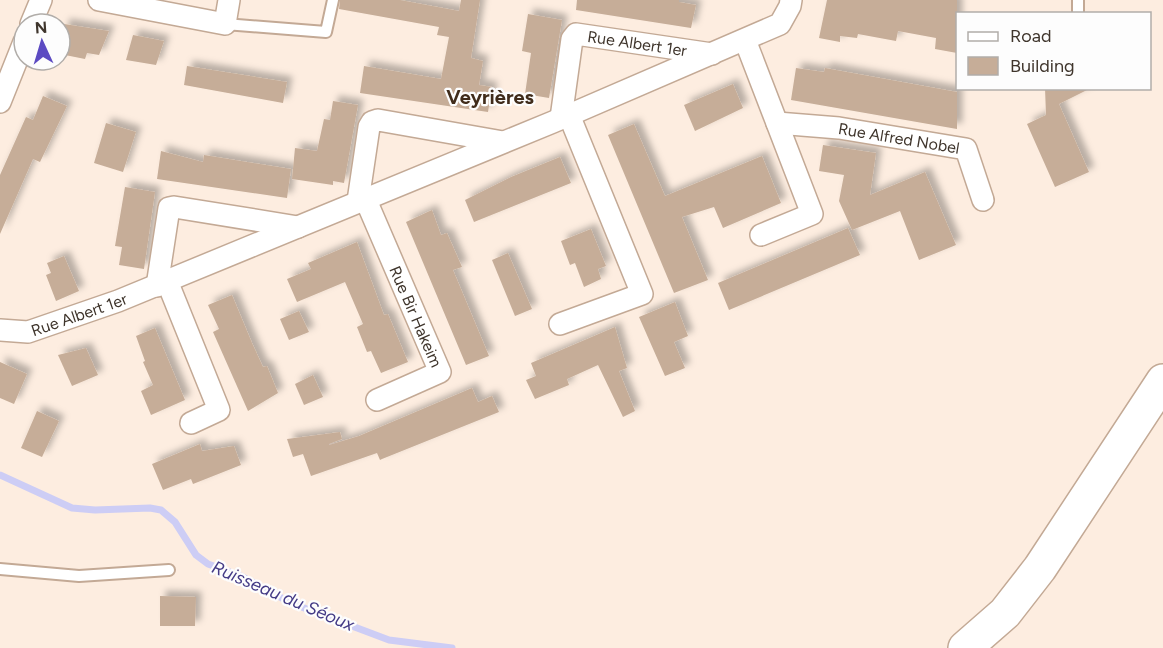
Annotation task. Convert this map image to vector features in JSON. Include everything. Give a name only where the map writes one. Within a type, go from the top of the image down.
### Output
[{"type":"highway","points":[[965,648],[1005,613],[1040,568],[1163,381]]},
{"type":"street","points":[[99,0],[225,24],[229,0]]},
{"type":"street","name":"Rue Albert 1er","points":[[0,330],[28,332],[38,330],[162,283],[503,142],[780,24],[791,0]]},
{"type":"street","name":"Rue Albert 1er","points":[[565,116],[572,39],[576,34],[713,54]]},
{"type":"street","points":[[745,40],[812,214],[761,235]]},
{"type":"street","points":[[0,102],[12,72]]},
{"type":"street","points":[[560,324],[642,294],[565,116]]},
{"type":"street","points":[[362,200],[369,127],[372,122],[378,120],[503,142]]},
{"type":"street","name":"Rue Alfred Nobel","points":[[777,123],[838,128],[966,149],[983,200]]},
{"type":"street","name":"Rue Bir Hakeim","points":[[362,200],[440,372],[377,400]]},
{"type":"street","points":[[190,423],[219,410],[162,283],[169,208],[298,227]]},
{"type":"lane","points":[[225,24],[326,32],[333,0]]},
{"type":"lane","points":[[0,569],[79,576],[169,570]]},
{"type":"building","points":[[340,0],[400,0],[459,11],[461,0],[480,0],[471,58],[483,61],[479,85],[492,87],[488,112],[360,93],[364,66],[441,79],[449,37],[437,35],[439,27],[339,9]]},
{"type":"building","points":[[577,0],[679,0],[679,2],[696,5],[691,28],[576,10]]},
{"type":"building","points":[[827,0],[957,0],[956,53],[935,49],[936,38],[898,31],[896,41],[858,34],[857,38],[840,36],[840,42],[819,38]]},
{"type":"building","points":[[528,14],[562,20],[549,98],[525,94],[531,53],[522,51]]},
{"type":"building","points":[[72,25],[109,31],[99,55],[87,53],[85,59],[72,56]]},
{"type":"building","points":[[133,35],[164,41],[156,65],[126,60]]},
{"type":"building","points":[[187,66],[287,82],[283,103],[184,85]]},
{"type":"building","points":[[796,68],[824,72],[825,68],[957,92],[957,129],[791,100]]},
{"type":"building","points":[[733,84],[743,108],[695,131],[684,105]]},
{"type":"building","points":[[1045,90],[1087,90],[1059,104],[1089,172],[1055,187],[1027,124],[1046,115]]},
{"type":"building","points":[[43,96],[67,106],[40,162],[33,159],[0,234],[0,175],[26,117],[33,120]]},
{"type":"building","points":[[333,101],[358,105],[344,183],[333,181],[333,185],[292,179],[295,148],[317,151],[324,119],[330,120]]},
{"type":"building","points":[[106,123],[136,132],[123,172],[94,163]]},
{"type":"building","points":[[634,124],[665,196],[762,156],[781,203],[723,228],[714,207],[682,217],[708,280],[674,293],[608,135]]},
{"type":"building","points":[[823,145],[876,153],[870,195],[925,172],[956,245],[919,260],[900,211],[852,230],[839,201],[844,175],[819,171]]},
{"type":"building","points":[[161,151],[203,162],[204,155],[291,169],[287,198],[157,179]]},
{"type":"building","points":[[560,157],[571,183],[474,222],[465,200],[511,177]]},
{"type":"building","points":[[125,187],[155,192],[144,269],[119,265],[122,247],[115,246]]},
{"type":"building","points":[[432,210],[441,235],[447,233],[462,267],[453,270],[489,356],[466,365],[406,222]]},
{"type":"building","points":[[848,228],[860,255],[729,310],[718,283]]},
{"type":"building","points":[[591,229],[606,266],[598,269],[601,279],[584,287],[575,263],[570,265],[561,241]]},
{"type":"building","points":[[357,242],[384,315],[388,314],[408,362],[381,373],[371,351],[367,352],[357,327],[363,324],[345,282],[297,302],[287,279],[311,269],[308,263]]},
{"type":"building","points":[[508,253],[532,309],[515,316],[492,260]]},
{"type":"building","points":[[64,256],[79,291],[56,301],[46,275],[51,273],[47,263]]},
{"type":"building","points":[[232,295],[263,367],[267,366],[278,393],[248,411],[213,332],[219,329],[208,305]]},
{"type":"building","points":[[675,302],[688,336],[674,342],[685,368],[665,376],[639,317]]},
{"type":"building","points":[[299,311],[309,332],[289,340],[280,319]]},
{"type":"building","points":[[615,327],[627,368],[619,371],[635,411],[623,417],[598,365],[567,379],[569,385],[535,399],[526,380],[536,376],[531,363]]},
{"type":"building","points":[[155,328],[185,400],[151,415],[141,391],[153,385],[143,362],[145,361],[136,336]]},
{"type":"building","points":[[86,348],[98,375],[72,386],[58,355]]},
{"type":"building","points":[[0,362],[27,374],[14,404],[0,398]]},
{"type":"building","points":[[313,375],[323,397],[304,405],[295,384]]},
{"type":"building","points":[[472,388],[478,402],[492,396],[499,412],[380,460],[377,453],[311,476],[303,454],[293,457],[287,439],[340,432],[342,439],[329,445],[359,436]]},
{"type":"building","points":[[37,411],[59,421],[42,457],[21,448]]},
{"type":"building","points":[[200,444],[202,451],[234,446],[241,465],[193,484],[191,479],[163,490],[152,464]]},
{"type":"building","points":[[160,596],[196,597],[195,626],[160,626]]},
{"type":"waterway","name":"Ruisseau du Séoux","points":[[0,475],[72,508],[161,510],[175,522],[196,555],[208,564],[241,576],[291,603],[389,640],[452,648]]},
{"type":"district","name":"Veyrières","points":[[490,97]]}]
